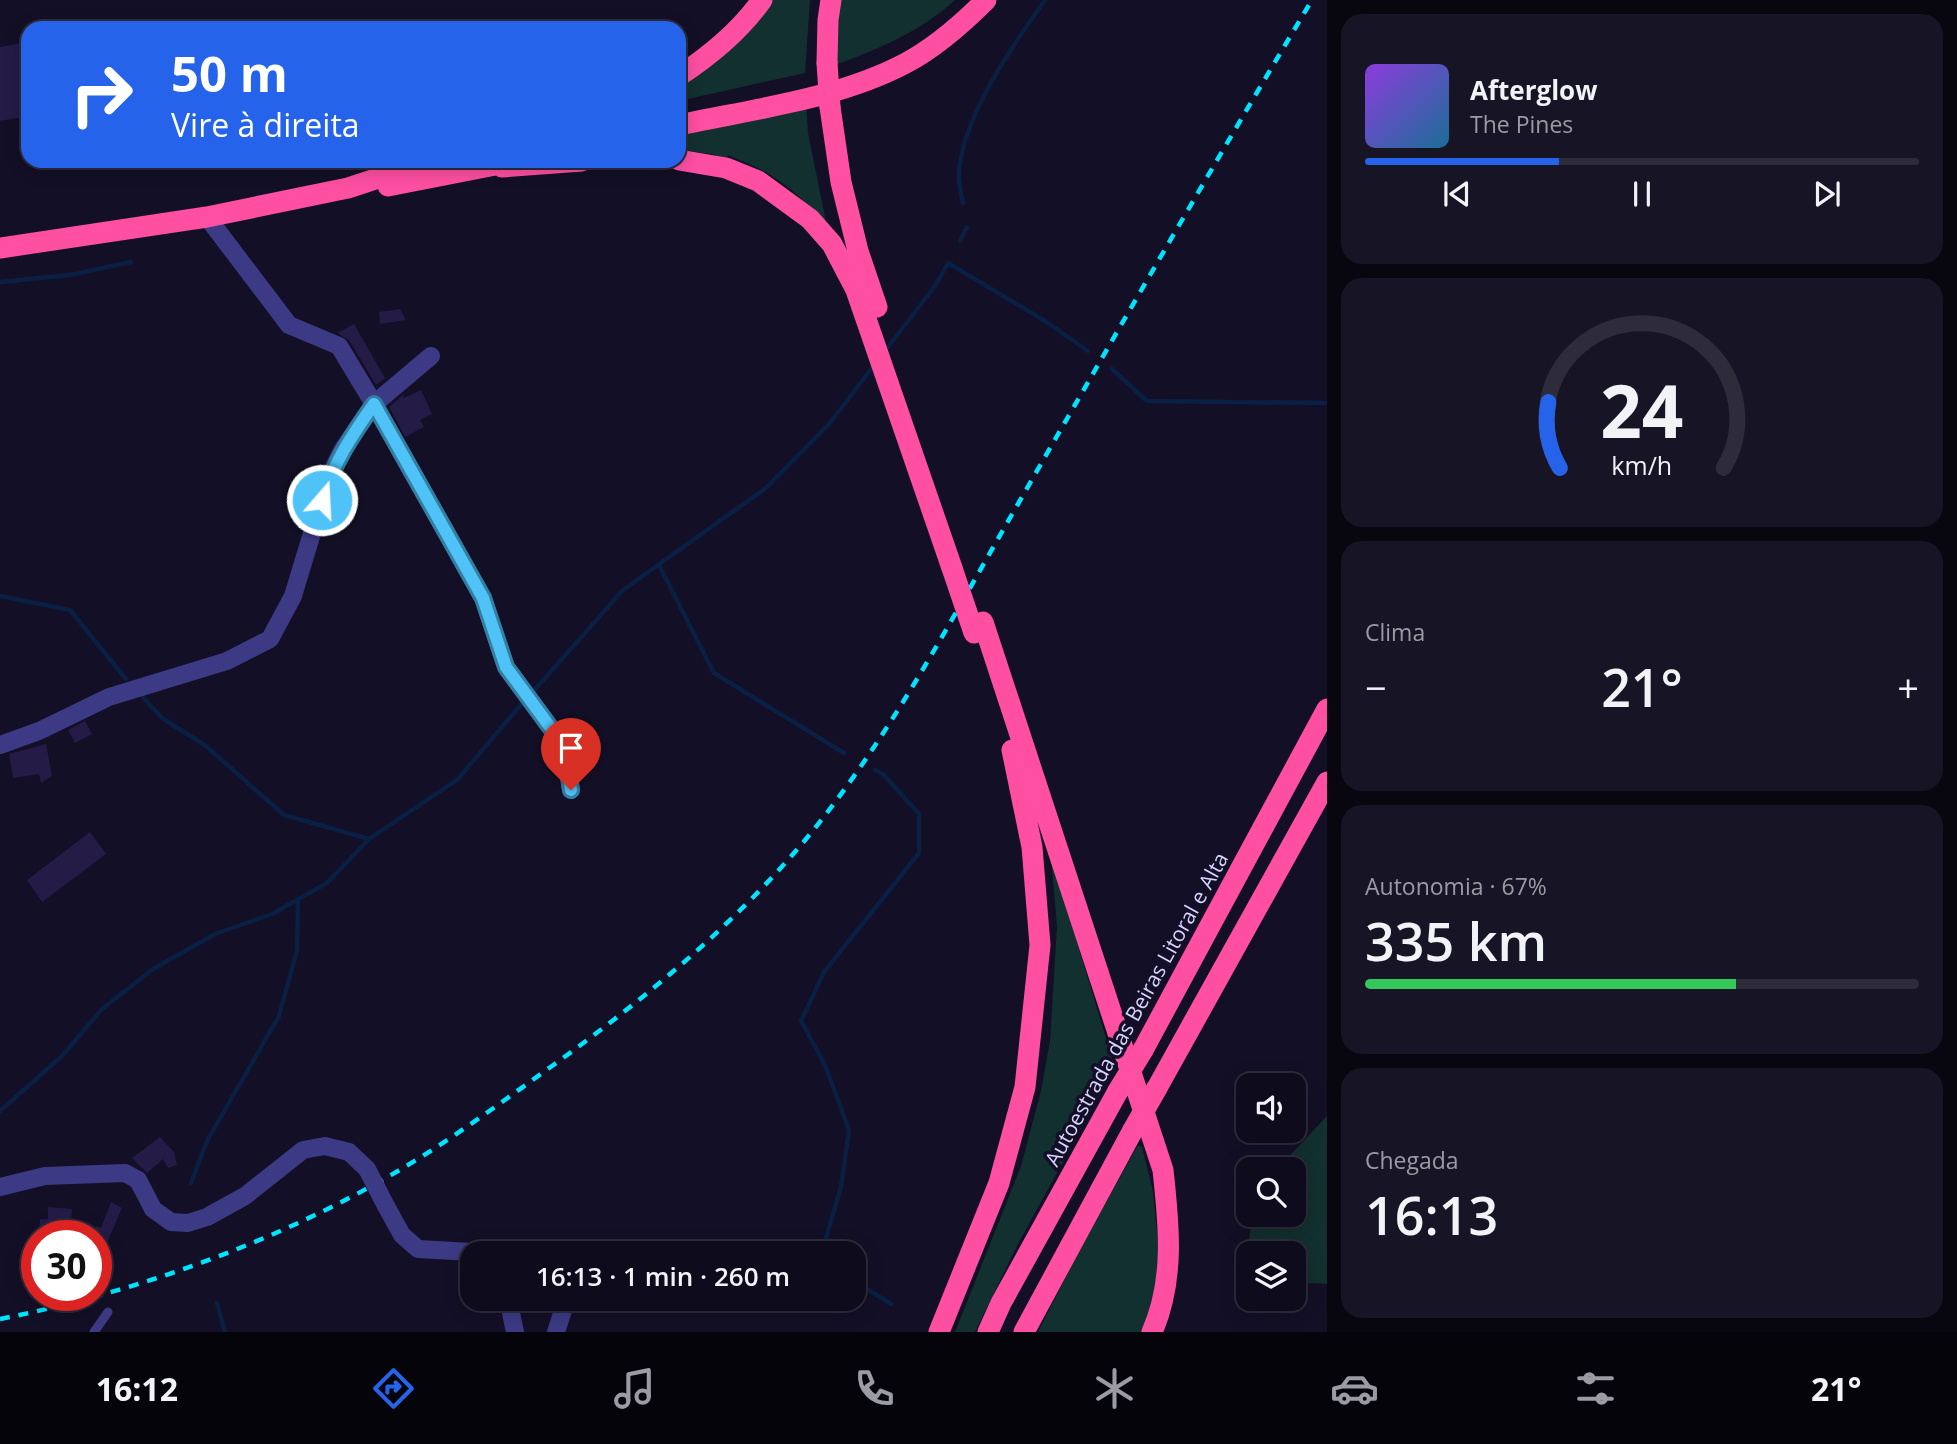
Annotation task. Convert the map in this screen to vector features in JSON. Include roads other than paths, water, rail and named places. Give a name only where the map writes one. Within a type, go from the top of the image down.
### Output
[{"type":"highway","points":[[686,71],[709,56],[752,15],[762,0]]},
{"type":"highway","points":[[831,0],[827,63],[830,107],[841,182],[858,251],[979,628],[1163,1170],[1170,1247],[1159,1316],[1153,1332]]},
{"type":"highway","points":[[686,110],[863,69],[938,28],[970,0]]},
{"type":"highway","points":[[686,123],[851,85],[906,63],[960,27],[986,0]]},
{"type":"highway","points":[[686,161],[726,167],[758,181],[810,219],[845,265],[979,628],[1009,736],[1032,847],[1040,945],[1026,1087],[999,1183],[939,1332]]},
{"type":"highway","points":[[0,248],[207,217],[348,188],[409,168]]},
{"type":"highway","points":[[348,188],[392,186],[488,168]]},
{"type":"highway","name":"Autoestrada das Beiras Litoral e Alta","points":[[988,1332],[1327,709]]},
{"type":"highway","points":[[1024,1332],[1327,782]]},
{"type":"street","points":[[207,217],[289,325],[339,346],[483,598],[506,667],[564,746],[571,790]]},
{"type":"street","points":[[0,745],[39,731],[110,697],[227,660],[270,639],[293,596],[329,477],[343,449],[374,404],[431,356]]},
{"type":"street","points":[[0,1187],[45,1176],[125,1173],[138,1180],[153,1209],[170,1222],[188,1223],[207,1217],[245,1196],[303,1150],[325,1146],[349,1152],[367,1170],[402,1235],[418,1249],[460,1251]]},
{"type":"street","points":[[510,1311],[514,1332]]},
{"type":"street","points":[[556,1332],[563,1311]]},
{"type":"lane","points":[[94,1332],[108,1312]]},
{"type":"waterway","points":[[963,203],[959,171],[970,127],[992,82],[1045,0]]},
{"type":"waterway","points":[[960,241],[967,227]]},
{"type":"waterway","points":[[0,282],[70,275],[131,262]]},
{"type":"waterway","points":[[885,351],[935,286],[948,263],[1045,321],[1088,351]]},
{"type":"waterway","points":[[530,695],[623,590],[766,488],[829,424],[875,364]]},
{"type":"waterway","points":[[1112,369],[1147,401],[1327,403]]},
{"type":"waterway","points":[[659,565],[714,673],[844,753]]},
{"type":"waterway","points":[[0,596],[70,610],[126,679]]},
{"type":"waterway","points":[[143,697],[162,718],[206,746],[284,815],[369,839],[458,779],[524,701]]},
{"type":"waterway","points":[[825,1241],[841,1187],[849,1130],[825,1065],[801,1021],[824,972],[919,853],[919,814],[883,774],[875,770]]},
{"type":"waterway","points":[[0,1111],[62,1056],[102,1009],[153,969],[215,934],[272,914],[327,883],[369,839]]},
{"type":"waterway","points":[[191,1183],[207,1141],[279,1016],[297,950],[298,899]]},
{"type":"waterway","points":[[866,1288],[891,1304]]},
{"type":"waterway","points":[[217,1303],[225,1332]]},
{"type":"railway","points":[[0,1319],[100,1295],[201,1263],[299,1223],[391,1175],[473,1123],[587,1040],[689,958],[753,898],[811,833],[869,755],[895,714],[946,631],[1312,0]]}]
